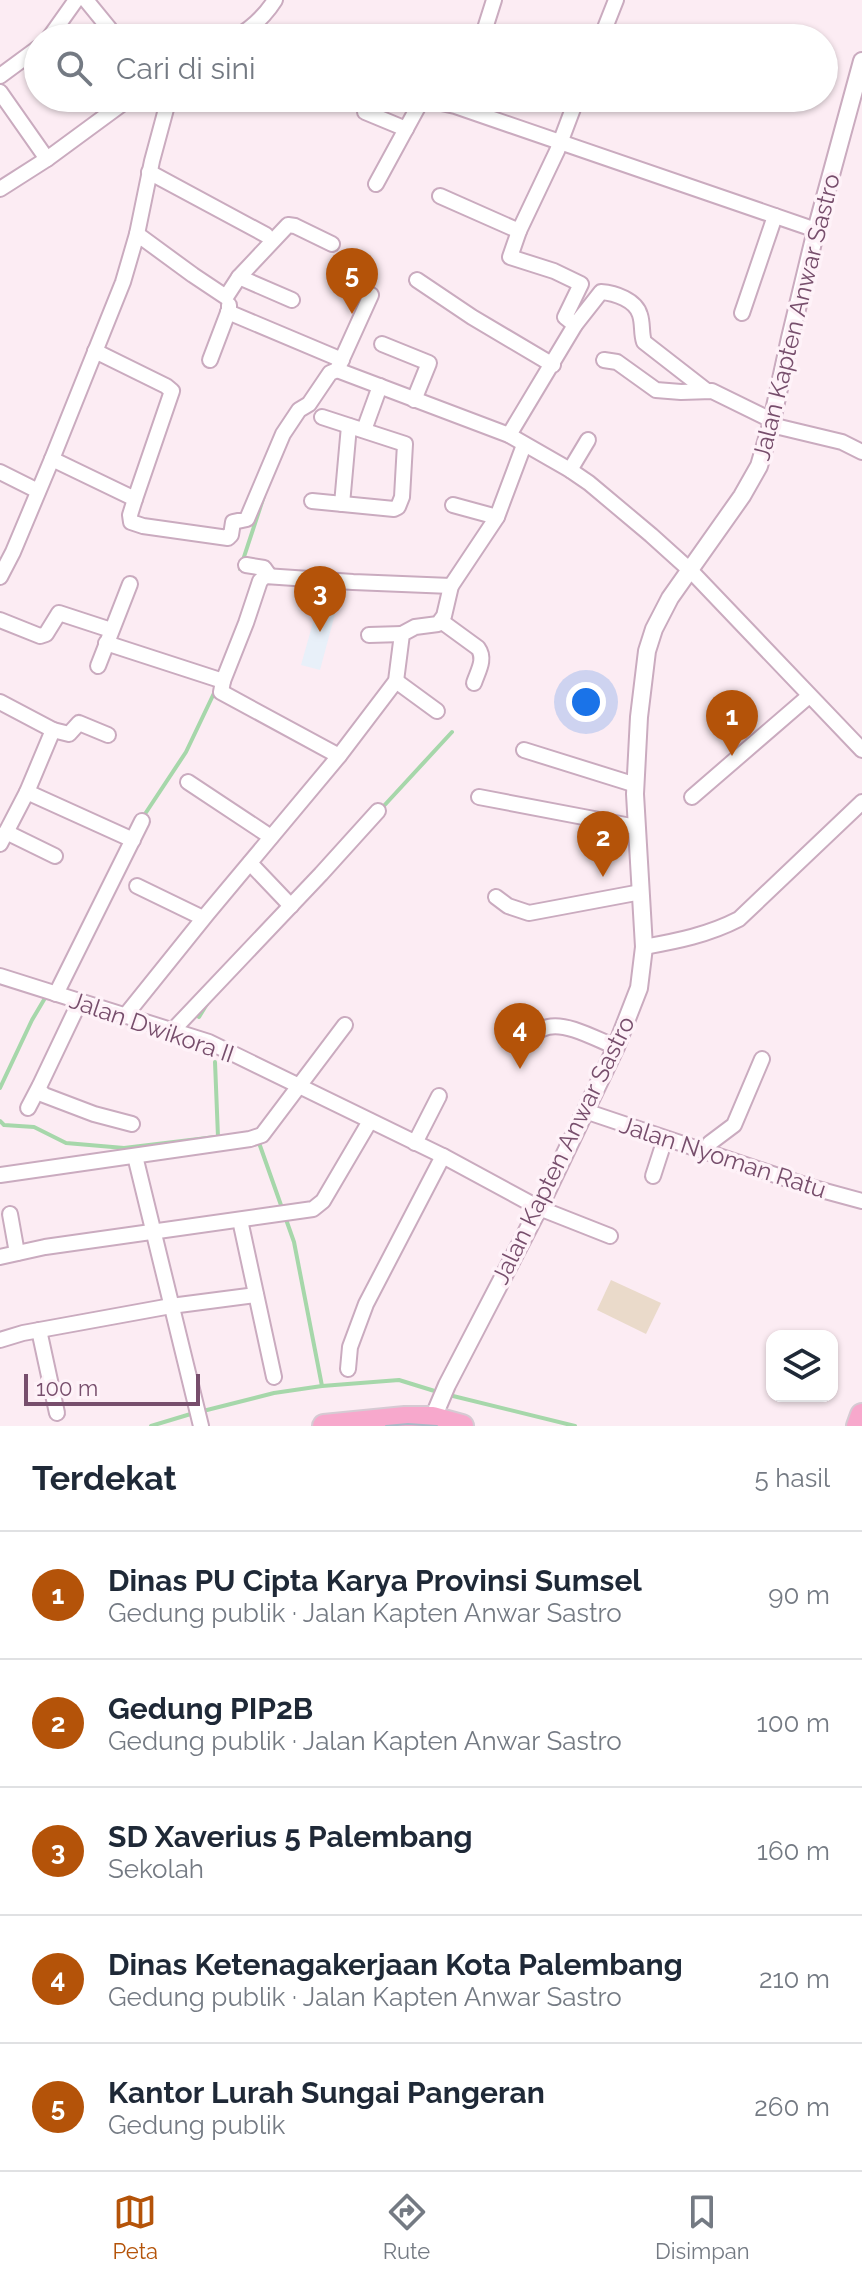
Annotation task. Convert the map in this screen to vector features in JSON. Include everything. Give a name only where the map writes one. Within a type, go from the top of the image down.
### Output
[{"type":"main road","points":[[331,1425],[435,1413],[462,1426]]},
{"type":"main road","points":[[858,1426],[862,1415]]},
{"type":"street","points":[[59,24],[76,0]]},
{"type":"street","points":[[86,0],[106,24]]},
{"type":"street","points":[[256,24],[275,0]]},
{"type":"street","points":[[486,24],[494,0]]},
{"type":"street","points":[[607,24],[616,0]]},
{"type":"street","points":[[0,76],[24,58]]},
{"type":"street","name":"Jalan Kapten Anwar Sastro","points":[[435,1413],[539,1208],[616,1047],[639,988],[644,947],[636,785],[639,717],[647,651],[662,613],[754,477],[772,423],[816,230],[862,61]]},
{"type":"street","points":[[0,92],[47,159]]},
{"type":"street","points":[[0,189],[111,112]]},
{"type":"street","points":[[0,577],[52,459],[123,282],[165,112]]},
{"type":"street","points":[[365,112],[406,129]]},
{"type":"street","points":[[376,184],[415,112]]},
{"type":"street","points":[[482,112],[561,143],[816,230]]},
{"type":"street","points":[[572,112],[510,257],[554,271],[581,284],[565,317],[575,325]]},
{"type":"street","points":[[149,172],[266,235]]},
{"type":"street","points":[[440,196],[519,231]]},
{"type":"street","points":[[742,313],[775,216]]},
{"type":"street","points":[[210,360],[227,304],[239,277],[288,225],[332,244]]},
{"type":"street","points":[[137,234],[227,304],[380,386],[509,435],[570,470],[689,570],[862,750]]},
{"type":"street","points":[[239,277],[292,300]]},
{"type":"street","points":[[417,280],[553,365]]},
{"type":"street","points":[[509,435],[575,325],[600,293],[611,293],[632,303],[640,313],[644,342],[707,391]]},
{"type":"street","points":[[95,351],[172,391],[130,519],[135,524],[229,538],[233,522],[248,518],[283,434],[330,373],[340,365],[371,295]]},
{"type":"street","points":[[382,344],[429,363],[414,400]]},
{"type":"street","points":[[604,360],[617,362],[656,390],[707,391],[722,395],[772,423],[842,442],[862,452]]},
{"type":"street","points":[[342,504],[356,428],[380,386]]},
{"type":"street","points":[[312,501],[394,509],[400,504],[406,445],[322,417]]},
{"type":"street","points":[[570,470],[588,440]]},
{"type":"street","points":[[369,635],[402,634],[415,627],[441,621],[451,586],[497,517],[524,445]]},
{"type":"street","points":[[52,459],[135,499]]},
{"type":"street","points":[[0,472],[38,491]]},
{"type":"street","points":[[453,505],[497,517]]},
{"type":"street","points":[[246,565],[264,568],[269,575]]},
{"type":"street","points":[[339,756],[221,693],[220,680],[246,623],[260,581],[269,575],[451,586]]},
{"type":"street","points":[[98,666],[130,584]]},
{"type":"street","points":[[0,620],[42,637],[59,613],[108,637],[220,680]]},
{"type":"street","points":[[441,621],[480,650],[483,659],[474,683]]},
{"type":"street","points":[[125,1016],[339,756],[396,681],[402,634]]},
{"type":"street","points":[[396,681],[437,711]]},
{"type":"street","points":[[692,797],[809,696]]},
{"type":"street","points":[[0,702],[53,730],[69,734],[79,723],[108,735]]},
{"type":"street","points":[[53,730],[27,792],[3,838],[55,856]]},
{"type":"street","points":[[524,750],[636,785]]},
{"type":"street","points":[[188,782],[271,837]]},
{"type":"street","points":[[27,792],[132,839]]},
{"type":"street","points":[[479,797],[636,827]]},
{"type":"street","points":[[644,947],[697,937],[739,919],[862,802]]},
{"type":"street","points":[[174,1029],[378,811]]},
{"type":"street","points":[[51,993],[142,821]]},
{"type":"street","points":[[250,863],[291,906]]},
{"type":"street","points":[[137,886],[203,918]]},
{"type":"street","points":[[496,897],[508,906],[529,913],[641,892]]},
{"type":"street","name":"Jalan Dwikora II","points":[[0,976],[209,1042],[443,1156],[539,1208],[610,1236]]},
{"type":"street","points":[[28,1108],[80,1001]]},
{"type":"street","points":[[0,1175],[256,1137],[306,1089],[345,1025]]},
{"type":"street","points":[[513,1044],[556,1026],[567,1027],[616,1047]]},
{"type":"street","points":[[705,1152],[710,1143],[734,1125],[762,1059]]},
{"type":"street","points":[[39,1087],[44,1095],[132,1124]]},
{"type":"street","points":[[415,1143],[439,1096]]},
{"type":"street","name":"Jalan Nyoman Ratu","points":[[585,1111],[814,1188],[862,1201]]},
{"type":"street","points":[[0,1257],[153,1231],[313,1209],[323,1201],[370,1121]]},
{"type":"street","points":[[653,1176],[665,1139]]},
{"type":"street","points":[[135,1156],[199,1420]]},
{"type":"street","points":[[348,1369],[350,1347],[366,1304],[443,1156]]},
{"type":"street","points":[[10,1214],[17,1253]]},
{"type":"street","points":[[240,1220],[274,1377]]},
{"type":"street","points":[[0,1340],[171,1306],[256,1295]]},
{"type":"street","points":[[39,1330],[57,1413]]},
{"type":"shaded area","points":[[321,594],[339,599],[320,670],[301,665]]},
{"type":"shaded area","points":[[611,1280],[661,1303],[646,1334],[597,1310]]},
{"type":"waterway","points":[[246,570],[240,569],[264,496]]},
{"type":"waterway","points":[[143,817],[186,752],[216,689]]},
{"type":"waterway","points":[[381,809],[452,732]]},
{"type":"waterway","points":[[0,1088],[48,993]]},
{"type":"waterway","points":[[199,1017],[207,1004]]},
{"type":"waterway","points":[[215,1062],[218,1137]]},
{"type":"waterway","points":[[0,1121],[4,1125],[34,1127],[66,1143],[124,1148],[215,1137]]},
{"type":"waterway","points":[[258,1140],[294,1242],[322,1386]]},
{"type":"waterway","points":[[203,1411],[274,1393],[399,1380],[441,1393]]},
{"type":"waterway","points":[[449,1395],[575,1426]]},
{"type":"waterway","points":[[151,1426],[194,1413]]},
{"type":"tram line","points":[[386,1426],[437,1426]]},
{"type":"place","name":"Kantor Lurah Sungai Pangeran","points":[[352,314]]},
{"type":"place","name":"SD Xaverius 5 Palembang","points":[[320,632]]},
{"type":"place","name":"Dinas PU Cipta Karya Provinsi Sumsel","points":[[732,756]]},
{"type":"place","name":"Gedung PIP2B","points":[[603,877]]},
{"type":"place","name":"Dinas Ketenagakerjaan Kota Palembang","points":[[520,1069]]}]
